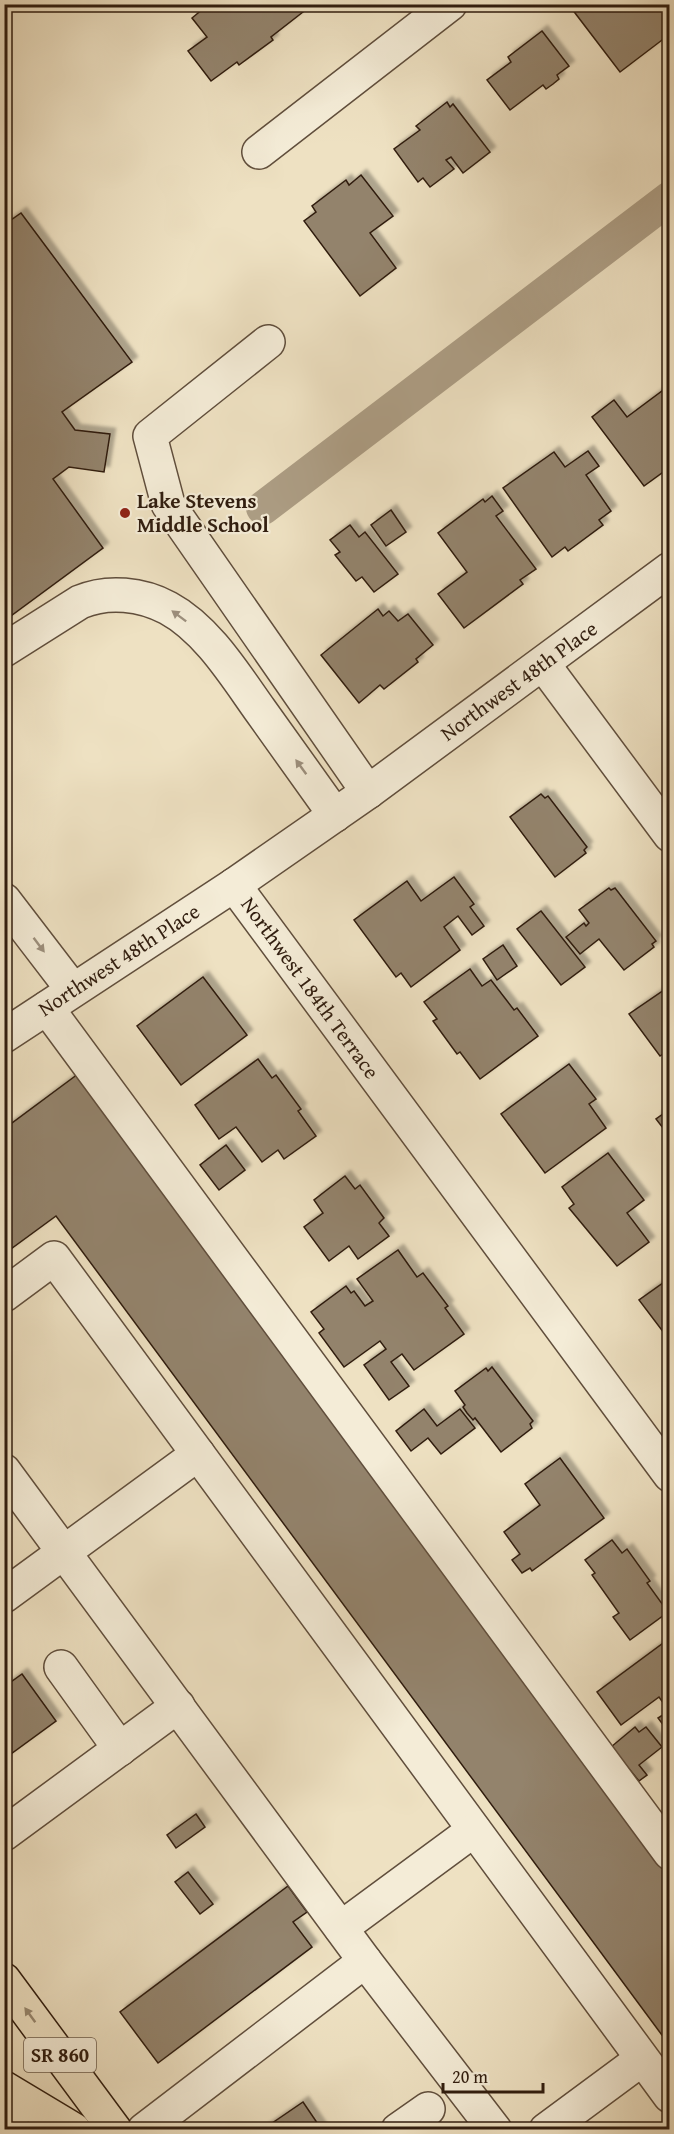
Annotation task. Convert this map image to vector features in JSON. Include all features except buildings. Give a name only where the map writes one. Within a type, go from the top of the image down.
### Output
[{"type":"main road","name":"SR 860","points":[[4,1980],[115,2130]]},
{"type":"main road","points":[[4,2088],[74,2130]]},
{"type":"main road","points":[[4,2116],[14,2130]]},
{"type":"street","points":[[259,152],[450,4]]},
{"type":"street","points":[[268,342],[150,436],[168,504],[368,792]]},
{"type":"street","name":"Northwest 48th Place","points":[[368,792],[669,569]]},
{"type":"street","points":[[4,650],[80,602],[91,598],[106,595],[131,596],[152,601],[170,609],[213,648],[334,815]]},
{"type":"street","points":[[543,663],[669,835]]},
{"type":"street","name":"Northwest 184th Terrace","points":[[368,792],[234,885],[669,1475]]},
{"type":"street","name":"Northwest 48th Place","points":[[4,1036],[234,885]]},
{"type":"street","points":[[4,900],[60,999],[669,1853]]},
{"type":"street","points":[[4,1295],[54,1258],[669,2096]]},
{"type":"street","points":[[4,1596],[198,1454]]},
{"type":"street","points":[[4,1470],[365,1961],[495,2130]]},
{"type":"street","points":[[62,1667],[120,1749]]},
{"type":"street","points":[[4,1834],[178,1706]]},
{"type":"street","points":[[341,1928],[474,1830]]},
{"type":"street","points":[[144,2130],[365,1961]]},
{"type":"street","points":[[546,2130],[642,2059]]},
{"type":"street","points":[[398,2130],[428,2109]]},
{"type":"waterway","points":[[263,508],[670,198]]},
{"type":"place","name":"Lake Stevens Middle School","points":[[125,513]]}]
